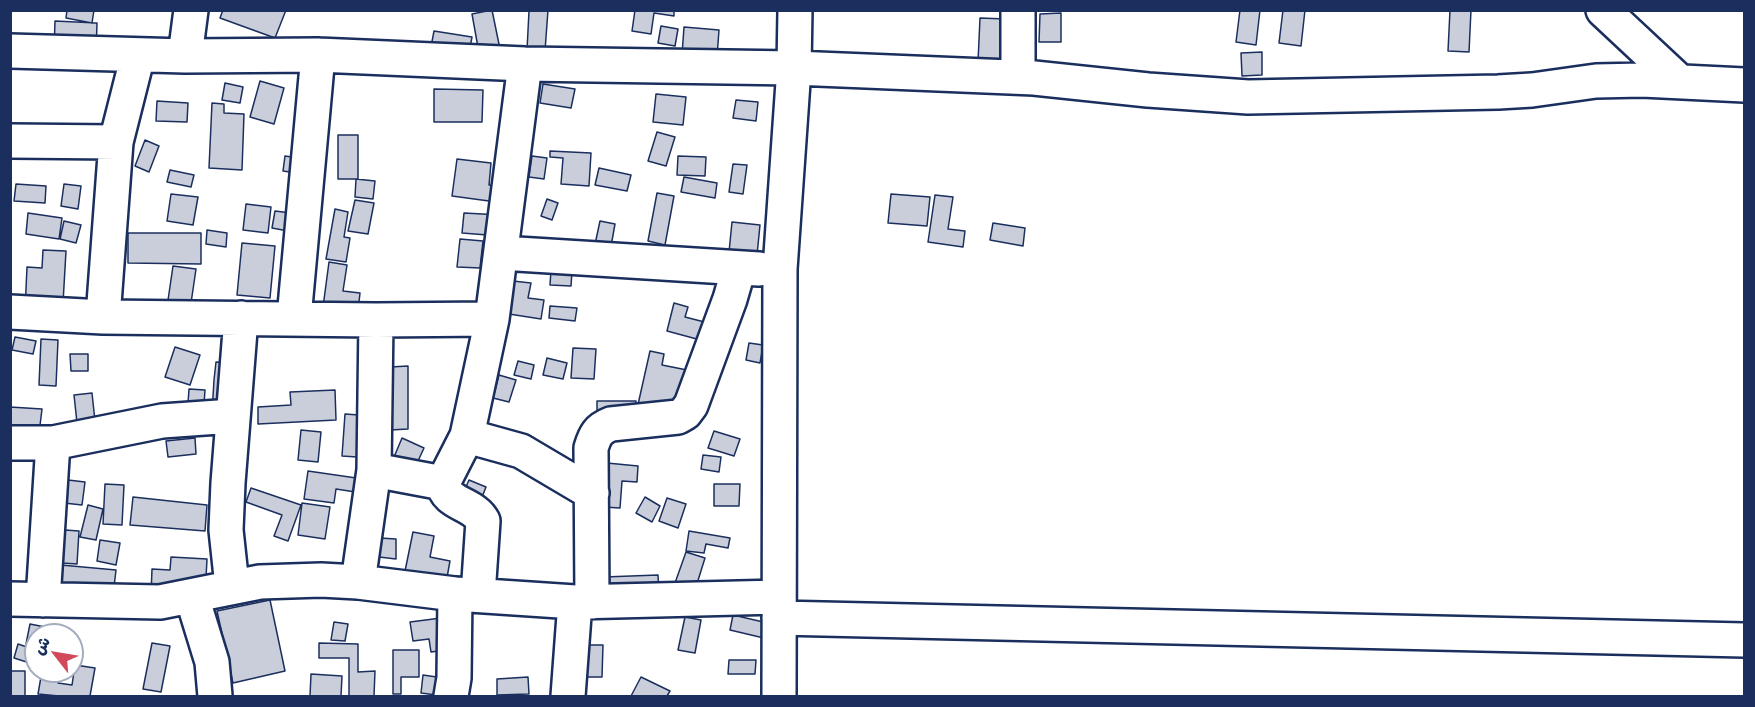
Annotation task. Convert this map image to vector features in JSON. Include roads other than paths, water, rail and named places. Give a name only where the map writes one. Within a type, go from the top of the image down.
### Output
[{"type":"street","points":[[185,56],[190,10]]},
{"type":"street","points":[[778,696],[780,270],[794,68],[795,10]]},
{"type":"street","points":[[1017,10],[1018,77]]},
{"type":"street","points":[[1603,10],[1679,81]]},
{"type":"street","points":[[10,51],[185,56],[318,55],[525,64],[794,68],[1018,77],[1158,91],[1248,97],[1498,92],[1532,90],[1596,81],[1679,81],[1744,85]]},
{"type":"street","points":[[103,317],[116,142],[138,55]]},
{"type":"street","points":[[294,318],[318,55]]},
{"type":"street","points":[[451,696],[467,595],[483,521],[477,513],[449,496],[444,491],[443,483],[467,436],[492,320],[525,64]]},
{"type":"street","points":[[10,141],[116,142]]},
{"type":"street","points":[[501,254],[780,270]]},
{"type":"street","points":[[568,696],[584,602],[592,493],[591,448],[594,436],[601,428],[611,424],[678,417],[685,413],[691,405],[739,268]]},
{"type":"street","points":[[10,312],[103,317],[492,320]]},
{"type":"street","points":[[232,586],[226,530],[241,318]]},
{"type":"street","points":[[358,582],[374,470],[376,320]]},
{"type":"street","points":[[10,443],[53,443],[162,421],[233,416]]},
{"type":"street","points":[[467,436],[521,451],[592,493]]},
{"type":"street","points":[[43,600],[53,443]]},
{"type":"street","points":[[374,470],[443,483]]},
{"type":"street","points":[[10,599],[160,602],[260,582],[321,580],[467,595],[584,602],[779,607],[800,617],[1744,640]]},
{"type":"street","points":[[192,597],[212,662],[215,696]]}]
